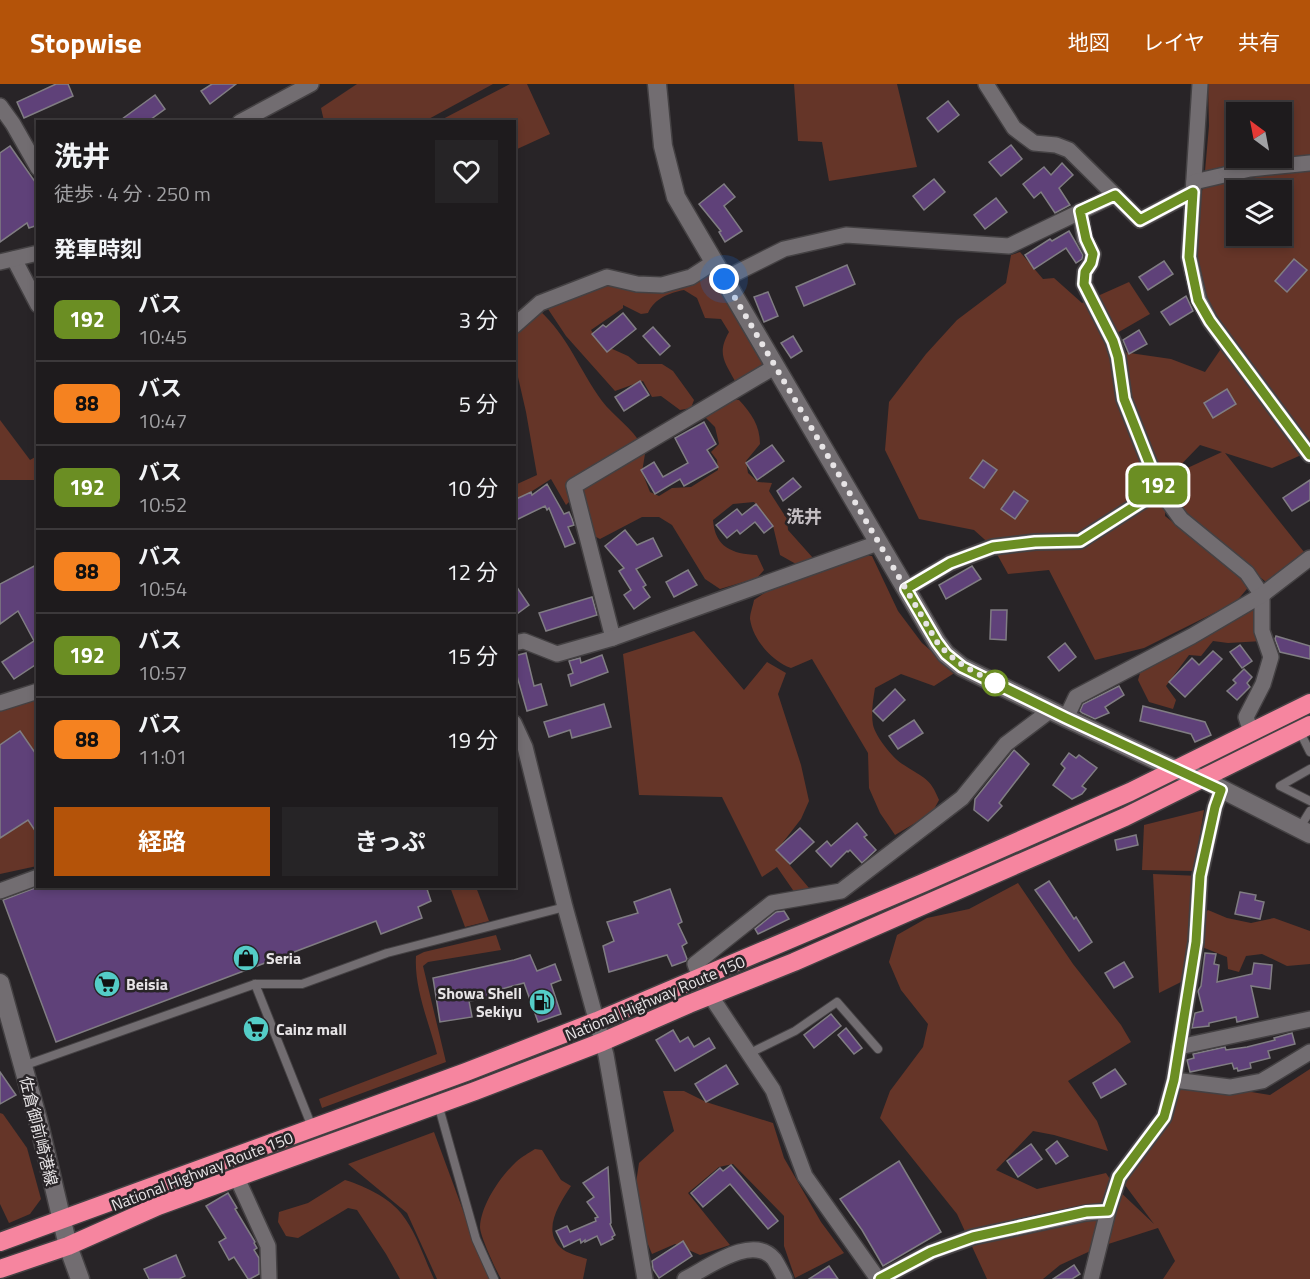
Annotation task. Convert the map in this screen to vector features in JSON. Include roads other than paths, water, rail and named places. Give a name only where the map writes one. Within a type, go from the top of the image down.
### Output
[{"type":"highway","name":"National Highway Route 150","points":[[0,1242],[466,1072],[597,1021],[934,879],[1130,792],[1310,703]]},
{"type":"highway","name":"National Highway Route 150","points":[[0,1269],[68,1246],[158,1206],[602,1042],[922,907],[1125,817],[1304,728]]},
{"type":"street","points":[[244,120],[311,84]]},
{"type":"street","points":[[657,84],[663,146],[676,197],[878,543],[946,654],[962,667],[1306,829]]},
{"type":"street","points":[[986,84],[1014,128],[1034,142],[1056,145],[1070,150],[1140,220],[1194,187],[1250,170],[1310,163]]},
{"type":"street","points":[[1200,84],[1189,257],[1198,300],[1210,321],[1310,455]]},
{"type":"street","points":[[0,106],[36,164]]},
{"type":"street","points":[[724,279],[784,249],[846,235],[1009,246],[1115,195]]},
{"type":"street","points":[[1080,211],[1086,239],[1093,254],[1091,263],[1085,272],[1084,284],[1113,341],[1118,357],[1124,399],[1160,490],[1181,519],[1247,573],[1262,595],[1262,631],[1271,657],[1263,684],[1246,717],[1251,732]]},
{"type":"street","points":[[36,253],[7,260],[36,302]]},
{"type":"street","points":[[516,324],[540,303],[607,277],[637,284],[662,285],[691,277],[714,262]]},
{"type":"street","points":[[613,638],[574,486],[776,366]]},
{"type":"street","points":[[906,589],[950,563],[993,547],[1035,542],[1080,541],[1160,490]]},
{"type":"street","points":[[516,642],[524,641],[557,654],[613,638],[878,543]]},
{"type":"street","points":[[700,978],[695,964],[772,903],[842,891],[962,798],[1006,744],[1059,714],[1076,697],[1192,636],[1262,595],[1310,558]]},
{"type":"street","points":[[0,703],[36,692]]},
{"type":"street","points":[[516,727],[525,747],[602,1042],[615,1098],[645,1279]]},
{"type":"street","points":[[1091,1279],[1119,1177],[1164,1117],[1174,1080],[1196,942],[1200,876],[1221,790]]},
{"type":"street","points":[[0,891],[36,878]]},
{"type":"street","name":"佐倉御前崎港線","points":[[0,983],[4,1017],[23,1066],[68,1246],[80,1279]]},
{"type":"street","points":[[710,995],[773,1090],[805,1176],[879,1279],[931,1252],[973,1237],[1086,1212],[1108,1211]]},
{"type":"street","points":[[1179,1047],[1310,1018]]},
{"type":"street","points":[[1174,1080],[1230,1087],[1262,1081],[1310,1052]]},
{"type":"street","points":[[237,1178],[268,1246],[269,1279]]},
{"type":"street","points":[[685,1279],[728,1254],[756,1250],[773,1257],[785,1279]]},
{"type":"lane","points":[[1304,728],[1310,752]]},
{"type":"lane","points":[[1310,769],[1280,786],[1310,801]]},
{"type":"lane","points":[[1306,829],[1310,811]]},
{"type":"lane","points":[[23,1066],[255,984],[302,984],[387,953],[565,907]]},
{"type":"lane","points":[[255,984],[312,1127]]},
{"type":"lane","points":[[750,1053],[795,1031],[837,1002],[878,1049]]},
{"type":"lane","points":[[438,1104],[476,1239],[494,1279]]},
{"type":"place","name":"Seria","points":[[246,958]]},
{"type":"place","name":"Beisia","points":[[107,984]]},
{"type":"place","name":"Showa Shell Sekiyu","points":[[542,1002]]},
{"type":"place","name":"Cainz mall","points":[[256,1029]]},
{"type":"district","name":"洗井","points":[[804,517]]}]
